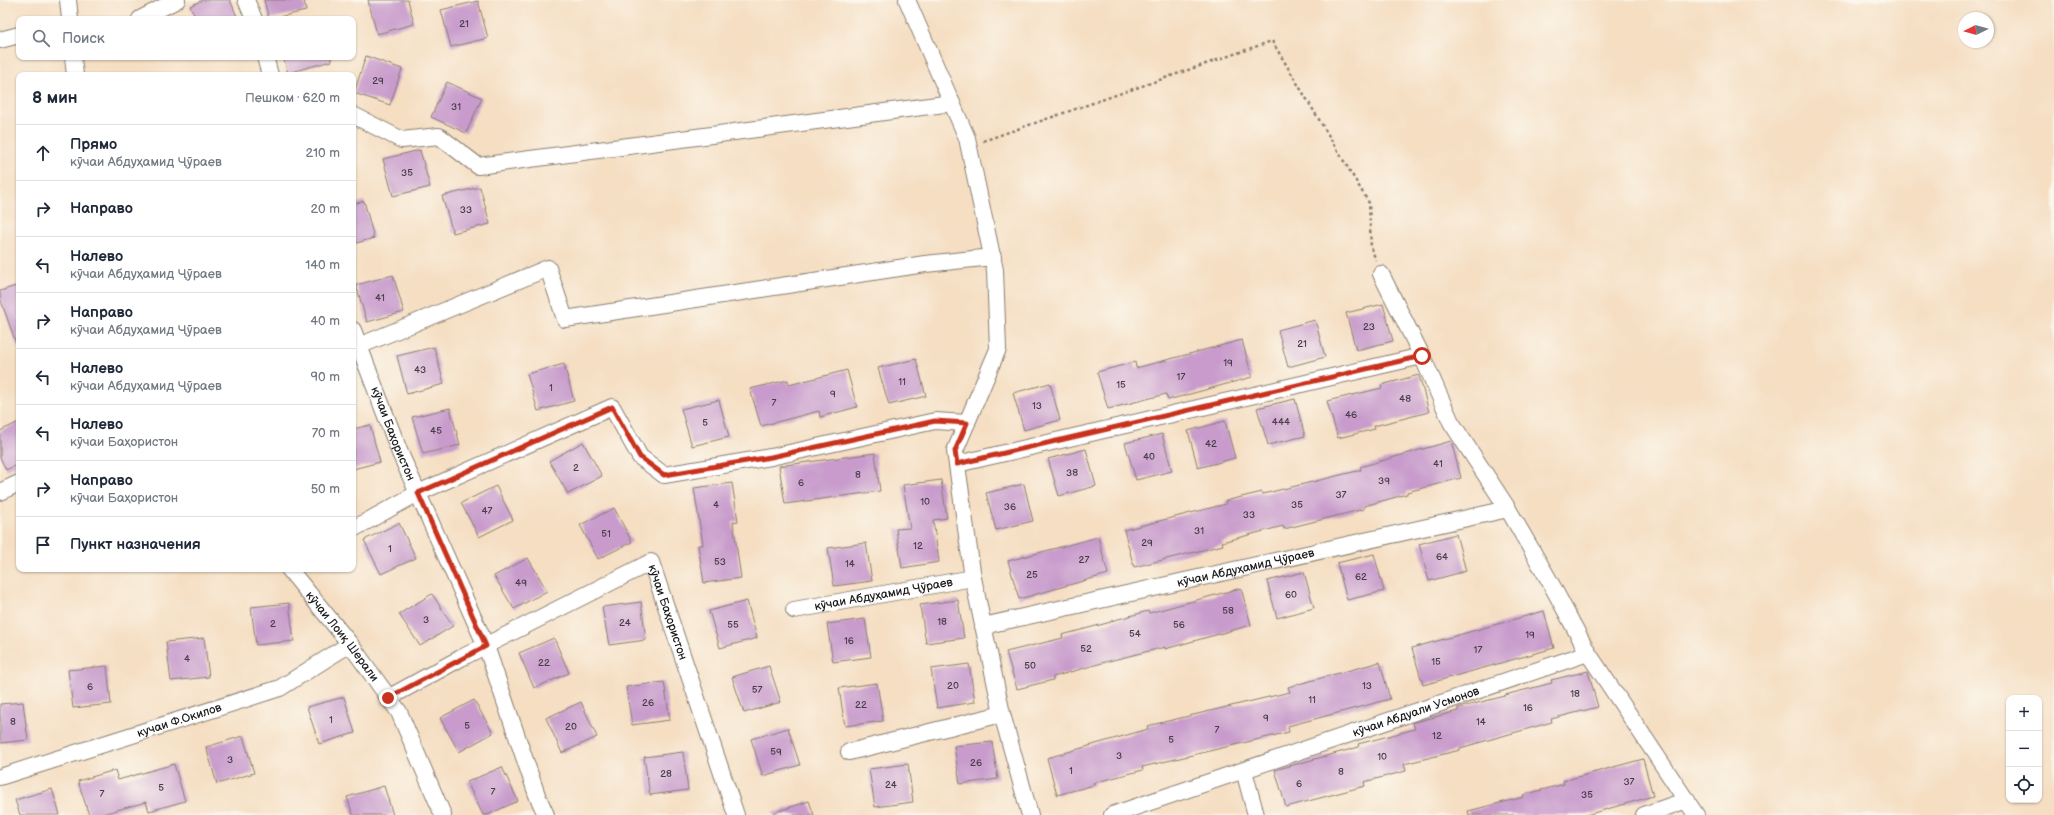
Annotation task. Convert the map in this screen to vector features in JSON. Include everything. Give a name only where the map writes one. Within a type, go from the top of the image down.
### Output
[{"type":"street","points":[[68,0],[70,16]]},
{"type":"street","points":[[146,16],[177,0]]},
{"type":"street","points":[[246,0],[253,16]]},
{"type":"street","points":[[907,0],[969,146],[996,270],[998,348],[955,451],[973,578],[1002,714],[1030,815]]},
{"type":"street","points":[[0,40],[16,37]]},
{"type":"street","points":[[74,60],[75,72]]},
{"type":"street","points":[[266,60],[269,72]]},
{"type":"street","points":[[356,117],[402,140],[439,136],[478,166],[952,103]]},
{"type":"street","points":[[359,346],[548,268],[565,319],[925,264],[993,257]]},
{"type":"street","points":[[1381,274],[1422,356],[1451,422],[1508,509],[1549,580],[1588,653],[1696,815]]},
{"type":"street","name":"кӯчаи Баҳористон","points":[[356,338],[400,453],[486,646],[537,795],[546,815]]},
{"type":"street","points":[[957,464],[1422,356]]},
{"type":"street","points":[[356,527],[418,493],[612,407],[640,457],[664,475],[771,457],[935,421],[967,423]]},
{"type":"street","points":[[0,492],[16,484]]},
{"type":"street","name":"кӯчаи Абдуҳамид Ҷӯраев","points":[[983,626],[1508,509]]},
{"type":"street","name":"кӯчаи Баҳористон","points":[[388,698],[651,562],[736,815]]},
{"type":"street","name":"кӯчаи Лоиқ Шерали","points":[[291,572],[350,644],[399,712],[443,815]]},
{"type":"street","name":"кӯчаи Абдуҳамид Ҷӯраев","points":[[794,610],[973,578]]},
{"type":"street","name":"кучаи Ф.Окилов","points":[[0,777],[280,688],[350,644]]},
{"type":"street","name":"кӯчаи Абдуали Усмонов","points":[[1112,815],[1588,653]]},
{"type":"street","points":[[849,752],[1002,714]]},
{"type":"street","points":[[1244,771],[1256,815]]},
{"type":"street","points":[[1644,815],[1687,800]]},
{"type":"path","points":[[969,146],[1272,41],[1369,203],[1371,248],[1381,274]]},
{"type":"building","points":[[203,0],[230,0],[237,16],[195,16],[190,6]]},
{"type":"building","points":[[264,0],[304,0],[306,11],[283,16],[268,16]]},
{"type":"building","points":[[368,0],[408,0],[414,24],[377,34]]},
{"type":"building","points":[[478,1],[488,38],[451,47],[441,10]]},
{"type":"building","points":[[366,56],[402,69],[390,105],[356,94],[356,87]]},
{"type":"building","points":[[284,60],[331,60],[292,72],[288,72]]},
{"type":"building","points":[[447,82],[482,98],[466,133],[431,117]]},
{"type":"building","points":[[420,150],[430,187],[393,196],[383,159]]},
{"type":"building","points":[[480,187],[490,224],[453,233],[442,196]]},
{"type":"building","points":[[364,201],[374,238],[356,243],[356,203]]},
{"type":"building","points":[[393,275],[404,312],[367,322],[356,285]]},
{"type":"building","points":[[16,286],[16,343],[0,298],[0,291]]},
{"type":"building","points":[[1383,304],[1393,341],[1356,350],[1346,313]]},
{"type":"building","points":[[1315,320],[1325,357],[1288,367],[1278,330]]},
{"type":"building","points":[[1242,340],[1252,377],[1168,400],[1166,394],[1108,409],[1097,372],[1135,362],[1136,368]]},
{"type":"building","points":[[434,347],[444,384],[407,394],[397,356]]},
{"type":"building","points":[[916,359],[926,396],[889,405],[878,368]]},
{"type":"building","points":[[564,364],[574,401],[538,411],[527,374]]},
{"type":"building","points":[[847,370],[857,407],[820,417],[819,411],[761,426],[750,389],[788,380],[789,385]]},
{"type":"building","points":[[1419,375],[1429,412],[1374,426],[1375,429],[1338,438],[1327,401],[1382,388],[1381,385]]},
{"type":"building","points":[[1050,383],[1060,420],[1024,430],[1013,393]]},
{"type":"building","points":[[1295,399],[1305,436],[1268,445],[1257,408]]},
{"type":"building","points":[[719,400],[729,437],[692,446],[681,409]]},
{"type":"building","points":[[450,408],[460,445],[423,454],[412,417]]},
{"type":"building","points":[[1225,421],[1235,458],[1198,468],[1188,431]]},
{"type":"building","points":[[16,423],[16,465],[6,470],[0,457],[0,431]]},
{"type":"building","points":[[370,425],[380,462],[356,468],[356,428]]},
{"type":"building","points":[[1162,434],[1172,471],[1136,480],[1125,443]]},
{"type":"building","points":[[1451,441],[1461,478],[1407,492],[1407,494],[1364,506],[1364,509],[1284,529],[1283,526],[1222,542],[1223,545],[1134,567],[1124,530],[1226,504],[1225,501],[1262,492],[1263,494],[1361,470],[1360,467]]},
{"type":"building","points":[[583,442],[602,476],[568,494],[549,461]]},
{"type":"building","points":[[1086,449],[1096,486],[1059,496],[1048,459]]},
{"type":"building","points":[[875,453],[880,491],[785,504],[779,466]]},
{"type":"building","points":[[941,480],[947,518],[933,520],[939,562],[902,568],[896,529],[910,528],[903,485]]},
{"type":"building","points":[[732,483],[738,521],[733,522],[741,578],[704,583],[698,545],[703,545],[694,488]]},
{"type":"building","points":[[1024,484],[1033,521],[996,530],[986,493]]},
{"type":"building","points":[[496,486],[513,520],[479,537],[461,503]]},
{"type":"building","points":[[614,508],[632,542],[598,559],[580,525]]},
{"type":"building","points":[[399,523],[416,558],[381,574],[364,540]]},
{"type":"building","points":[[1456,534],[1466,571],[1429,581],[1419,544]]},
{"type":"building","points":[[1098,537],[1108,574],[1019,599],[1008,561]]},
{"type":"building","points":[[866,543],[872,581],[834,586],[828,548]]},
{"type":"building","points":[[1374,554],[1384,591],[1347,600],[1337,563]]},
{"type":"building","points":[[528,558],[547,591],[514,609],[494,576]]},
{"type":"building","points":[[1304,572],[1314,608],[1277,618],[1267,581]]},
{"type":"building","points":[[1241,588],[1251,625],[1165,649],[1165,647],[1109,661],[1053,677],[1053,680],[1017,689],[1006,652],[1063,638],[1062,635],[1111,621],[1148,611],[1149,613]]},
{"type":"building","points":[[432,594],[453,626],[420,646],[399,614]]},
{"type":"building","points":[[958,600],[964,638],[926,643],[920,605]]},
{"type":"building","points":[[747,601],[757,638],[720,648],[709,611]]},
{"type":"building","points":[[641,602],[646,640],[609,645],[602,607]]},
{"type":"building","points":[[289,603],[294,641],[256,645],[251,607]]},
{"type":"building","points":[[1544,611],[1554,648],[1423,685],[1412,648]]},
{"type":"building","points":[[865,619],[871,657],[833,662],[827,624]]},
{"type":"building","points":[[204,638],[209,677],[171,681],[166,642]]},
{"type":"building","points":[[554,638],[569,673],[534,688],[519,653]]},
{"type":"building","points":[[1380,662],[1390,699],[1288,726],[1289,732],[1142,767],[1143,770],[1093,783],[1094,785],[1057,795],[1047,758],[1148,729],[1147,726],[1290,692],[1288,687]]},
{"type":"building","points":[[969,664],[975,702],[937,708],[931,669]]},
{"type":"building","points":[[107,666],[111,704],[73,708],[68,670]]},
{"type":"building","points":[[769,666],[781,702],[744,713],[732,677]]},
{"type":"building","points":[[1588,671],[1598,707],[1551,719],[1552,722],[1460,748],[1460,750],[1404,764],[1406,771],[1364,782],[1365,786],[1286,807],[1275,770],[1359,747],[1358,744],[1415,729],[1413,723],[1415,722],[1458,711],[1458,708],[1552,683],[1551,680]]},
{"type":"building","points":[[664,682],[670,720],[632,725],[626,687]]},
{"type":"building","points":[[877,683],[883,721],[845,726],[839,688]]},
{"type":"building","points":[[344,697],[355,733],[319,744],[307,707]]},
{"type":"building","points":[[474,700],[493,733],[459,752],[440,718]]},
{"type":"building","points":[[23,702],[28,740],[0,743],[0,704]]},
{"type":"building","points":[[581,702],[597,737],[562,753],[546,718]]},
{"type":"building","points":[[788,728],[800,765],[763,776],[751,739]]},
{"type":"building","points":[[243,736],[254,773],[217,784],[206,747]]},
{"type":"building","points":[[992,742],[998,779],[960,784],[954,746]]},
{"type":"building","points":[[683,752],[688,790],[650,795],[644,757]]},
{"type":"building","points":[[1643,759],[1653,796],[1586,815],[1469,815],[1468,811],[1524,797],[1523,795],[1564,784],[1563,781]]},
{"type":"building","points":[[174,764],[185,801],[149,811],[146,802],[99,815],[89,815],[78,781],[115,770],[118,780]]},
{"type":"building","points":[[908,764],[913,802],[875,807],[869,769]]},
{"type":"building","points":[[502,767],[518,801],[487,815],[483,815],[467,782]]},
{"type":"building","points":[[384,786],[393,815],[353,815],[347,797]]},
{"type":"building","points":[[52,789],[60,815],[20,815],[15,800]]},
{"type":"building","points":[[809,801],[814,815],[773,815],[773,813]]},
{"type":"route","points":[[388,698],[486,646],[418,493],[612,407],[640,457],[664,475],[771,457],[935,421],[967,423],[955,451],[957,464],[1422,356]]}]
